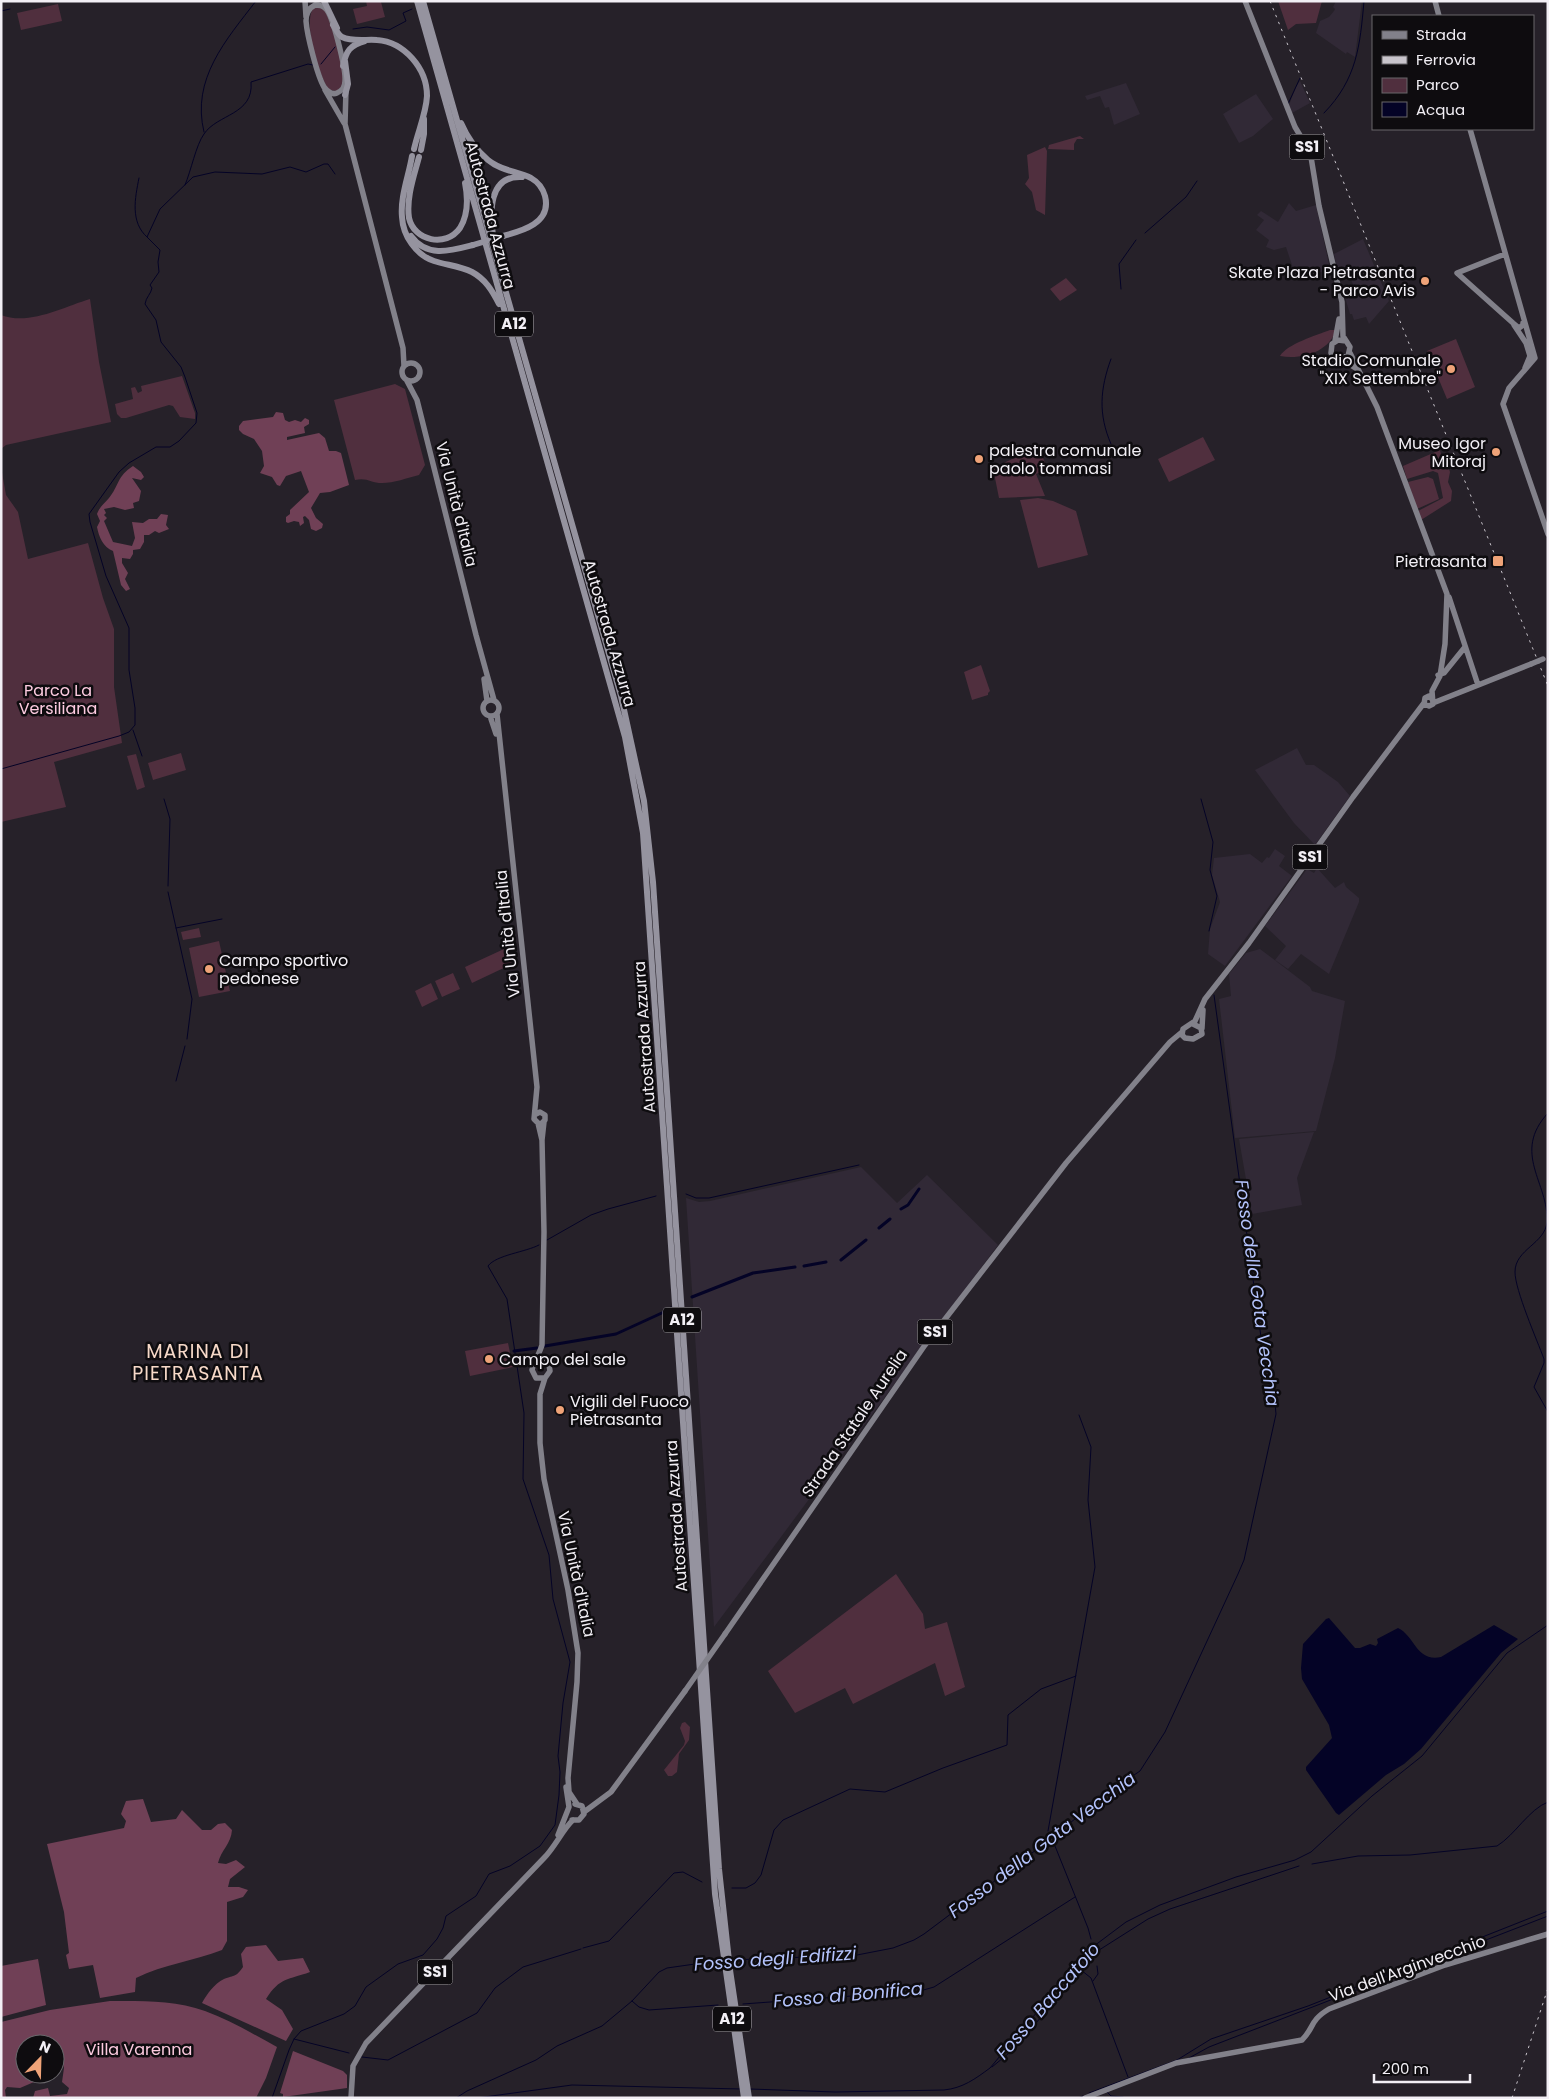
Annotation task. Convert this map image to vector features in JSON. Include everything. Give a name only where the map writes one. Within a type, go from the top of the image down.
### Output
[{"type":"highway","points":[[323,1],[342,34],[351,38],[362,37],[371,40]]},
{"type":"highway","name":"Autostrada Azzurra","points":[[417,1],[506,321],[603,647]]},
{"type":"highway","name":"Autostrada Azzurra","points":[[423,1],[617,697],[644,801],[653,882],[724,1946],[744,2098]]},
{"type":"highway","points":[[333,25],[343,38],[383,41],[398,46],[417,64],[426,85],[424,134],[417,153],[403,216],[406,229],[415,242],[434,252],[443,252],[528,228],[539,221],[546,208],[544,194],[533,179],[502,168],[490,161],[478,150],[465,131],[449,91]]},
{"type":"highway","points":[[343,66],[347,50],[352,46],[371,40]]},
{"type":"highway","points":[[344,58],[348,84],[345,94]]},
{"type":"highway","points":[[406,202],[410,221],[414,229],[423,237],[441,240],[458,231],[463,222],[467,204],[466,187],[458,145]]},
{"type":"highway","points":[[495,257],[491,218],[495,194],[499,186],[508,180],[518,177],[528,179],[537,185],[543,195],[544,205],[542,214],[528,227],[503,236]]},
{"type":"highway","points":[[406,202],[402,222],[408,239],[414,247],[429,259],[469,270],[481,278],[496,297],[506,321]]},
{"type":"highway","name":"Autostrada Azzurra","points":[[741,2067],[748,2098]]},
{"type":"main road","points":[[305,1],[306,19],[313,52],[324,88],[345,124]]},
{"type":"main road","points":[[323,1],[333,25],[343,66],[345,124],[403,348],[404,366],[401,370],[402,376],[407,381],[416,380]]},
{"type":"main road","name":"SS1","points":[[1244,1],[1294,126],[1311,157],[1319,206],[1342,302],[1335,341]]},
{"type":"main road","points":[[1435,1],[1439,15]]},
{"type":"main road","points":[[306,19],[310,8],[315,5],[321,5],[327,9]]},
{"type":"main road","points":[[324,88],[330,92],[337,93],[345,83]]},
{"type":"main road","points":[[1470,130],[1523,321],[1525,336],[1535,358],[1509,388],[1503,404],[1547,531]]},
{"type":"main road","points":[[1505,254],[1457,273],[1525,336]]},
{"type":"main road","points":[[1342,302],[1343,331],[1350,347],[1350,353],[1377,407],[1447,594],[1477,682]]},
{"type":"main road","points":[[1513,324],[1521,327],[1523,326],[1523,321]]},
{"type":"main road","points":[[1346,341],[1335,341],[1331,348],[1331,353],[1334,357],[1357,369]]},
{"type":"main road","points":[[403,348],[412,363],[418,366],[420,370],[416,380],[417,400]]},
{"type":"main road","points":[[1341,359],[1350,353]]},
{"type":"main road","points":[[404,366],[412,363]]},
{"type":"main road","name":"Via Unità d'Italia","points":[[407,381],[417,400],[494,700]]},
{"type":"main road","points":[[1429,702],[1439,673],[1445,644],[1447,594]]},
{"type":"main road","name":"Via Unità d'Italia","points":[[476,635],[487,701]]},
{"type":"main road","points":[[1439,673],[1444,673],[1464,647]]},
{"type":"main road","points":[[1429,702],[1477,682],[1485,683],[1546,659]]},
{"type":"main road","points":[[494,700],[499,705],[497,714],[501,751],[490,716],[483,710],[487,701],[494,700]]},
{"type":"main road","name":"Strada Statale Aurelia","points":[[584,1812],[605,1797],[618,1782],[685,1691],[925,1345],[1066,1163],[1167,1046],[1183,1035],[1186,1026],[1193,1024],[1202,1003],[1249,943],[1412,718],[1429,702]]},
{"type":"main road","points":[[490,716],[497,714]]},
{"type":"main road","name":"Via Unità d'Italia","points":[[501,751],[539,1113]]},
{"type":"main road","name":"Strada Statale Aurelia","points":[[1183,1035],[1198,1038],[1202,1034],[1202,1015],[1208,996]]},
{"type":"main road","points":[[1193,1024],[1202,1028]]},
{"type":"main road","points":[[535,1377],[545,1378],[550,1371],[542,1345],[544,1232],[541,1123],[546,1116],[539,1113],[534,1119],[541,1123]]},
{"type":"main road","points":[[540,1394],[532,1370],[542,1345]]},
{"type":"main road","points":[[536,1362],[542,1361],[547,1364]]},
{"type":"main road","name":"Via Unità d'Italia","points":[[545,1378],[540,1394],[540,1443],[546,1496],[568,1590],[578,1646],[578,1677],[566,1793],[569,1807]]},
{"type":"main road","name":"Via Unità d'Italia","points":[[568,1778],[569,1792],[579,1804]]},
{"type":"main road","name":"Strada Statale Aurelia","points":[[579,1804],[598,1800],[618,1782]]},
{"type":"main road","points":[[579,1804],[584,1812],[580,1819],[573,1820],[567,1814],[569,1807],[579,1804]]},
{"type":"main road","name":"SS1","points":[[552,1849],[567,1814]]},
{"type":"main road","name":"SS1","points":[[351,2098],[353,2066],[366,2043],[552,1849],[573,1820]]},
{"type":"main road","name":"Via dell'Arginvecchio","points":[[1085,2098],[1176,2063],[1302,2040],[1315,2018],[1329,2010],[1445,1965],[1548,1934]]},
{"type":"shaded area","points":[[1336,1],[1362,1],[1355,57],[1347,52],[1346,54],[1316,33],[1320,21],[1329,17],[1334,11],[1333,7]]},
{"type":"shaded area","points":[[1300,81],[1310,103],[1292,113],[1289,105]]},
{"type":"shaded area","points":[[1126,83],[1140,114],[1114,125],[1109,107],[1105,108],[1100,96],[1087,100],[1085,96]]},
{"type":"shaded area","points":[[1256,94],[1273,119],[1253,136],[1239,143],[1223,114]]},
{"type":"shaded area","points":[[1289,203],[1296,211],[1316,205],[1330,269],[1297,280],[1286,247],[1274,250],[1266,247],[1269,240],[1256,230],[1264,220],[1257,215],[1261,211],[1278,222]]},
{"type":"shaded area","points":[[1363,239],[1389,301],[1369,324],[1366,317],[1354,320],[1352,314],[1350,314],[1344,294],[1355,289],[1346,268],[1338,272],[1334,254]]},
{"type":"shaded area","points":[[1297,748],[1306,765],[1314,765],[1338,782],[1350,796],[1315,845],[1294,823],[1255,770]]},
{"type":"shaded area","points":[[1275,849],[1285,856],[1279,866],[1292,876],[1225,966],[1208,954],[1210,929],[1220,902],[1212,875],[1214,858],[1250,854],[1262,863],[1267,857],[1269,858]]},
{"type":"shaded area","points":[[1317,868],[1335,888],[1344,882],[1346,887],[1359,898],[1329,974],[1301,954],[1288,969],[1275,960],[1286,946],[1265,926],[1307,869],[1314,873]]},
{"type":"shaded area","points":[[1260,949],[1310,987],[1312,991],[1345,1001],[1335,1058],[1316,1131],[1235,1138],[1219,999],[1231,996],[1229,974],[1246,953]]},
{"type":"shaded area","points":[[1314,1132],[1297,1178],[1302,1205],[1252,1214],[1239,1139]]},
{"type":"shaded area","points":[[861,1167],[897,1203],[927,1175],[998,1245],[714,1627],[686,1198],[699,1202],[710,1201]]},
{"type":"green space","points":[[366,1],[384,1],[381,2],[385,17],[357,24],[353,9],[367,6]]},
{"type":"green space","points":[[1278,1],[1322,1],[1316,23],[1296,24],[1288,30]]},
{"type":"green space","points":[[58,4],[62,21],[21,30],[17,13]]},
{"type":"green space","points":[[315,6],[325,10],[341,58],[343,78],[342,85],[337,91],[329,90],[316,61],[310,23],[311,13]]},
{"type":"green space","points":[[1080,136],[1084,139],[1077,139],[1074,144],[1074,150],[1048,149],[1049,145]]},
{"type":"green space","points":[[1045,147],[1047,151],[1045,215],[1036,210],[1032,192],[1025,184],[1029,178],[1027,155]]},
{"type":"green space","points":[[1066,278],[1077,290],[1060,301],[1050,289]]},
{"type":"green space","points":[[90,299],[99,362],[111,422],[6,445],[1,449],[1,315],[12,318],[34,317]]},
{"type":"green space","points":[[1330,330],[1336,330],[1332,338],[1314,353],[1297,357],[1280,356],[1295,344]]},
{"type":"green space","name":"Stadio Comunale \"XIX Settembre\"","points":[[1456,339],[1475,387],[1447,399],[1427,351]]},
{"type":"green space","points":[[182,376],[195,413],[195,419],[180,417],[173,406],[169,405],[126,418],[121,418],[117,414],[115,404],[133,399],[131,388],[135,387],[138,393],[142,391],[141,386]]},
{"type":"green space","points":[[395,384],[405,389],[425,465],[419,475],[396,481],[382,483],[363,479],[355,480],[334,400]]},
{"type":"green space","points":[[276,412],[283,413],[285,420],[289,422],[295,420],[301,422],[305,418],[309,420],[309,424],[304,427],[305,433],[287,437],[287,440],[319,433],[325,438],[329,451],[341,453],[349,485],[330,492],[320,493],[311,508],[316,518],[323,524],[322,528],[316,531],[311,529],[309,520],[305,516],[303,517],[304,523],[300,526],[299,522],[286,522],[286,517],[290,514],[290,510],[309,492],[301,471],[286,476],[280,486],[277,485],[272,477],[260,473],[264,466],[262,451],[254,439],[239,430],[239,426],[243,421],[273,417]]},
{"type":"green space","points":[[1203,437],[1215,460],[1169,482],[1158,459]]},
{"type":"green space","points":[[1038,447],[1048,469],[1036,474],[1045,496],[999,498],[993,468]]},
{"type":"green space","points":[[1440,450],[1443,464],[1447,463],[1450,472],[1448,482],[1452,491],[1451,501],[1421,520],[1418,511],[1443,498],[1438,473],[1433,471],[1407,479],[1403,466]]},
{"type":"green space","points":[[133,466],[144,477],[141,480],[132,478],[141,491],[139,501],[133,503],[134,508],[125,510],[114,507],[104,509],[106,513],[104,515],[107,518],[104,521],[113,542],[132,546],[135,538],[132,522],[143,523],[149,519],[157,519],[161,514],[168,515],[166,525],[169,529],[159,533],[155,531],[149,535],[144,535],[144,542],[140,549],[133,550],[130,559],[122,558],[122,563],[128,573],[125,579],[130,589],[126,591],[121,585],[113,551],[104,544],[99,534],[97,527],[100,521],[97,514],[112,494],[121,477]]},
{"type":"green space","name":"Parco La Versiliana","points":[[1,467],[6,495],[18,512],[28,559],[88,543],[103,598],[114,629],[114,687],[122,743],[54,762],[66,807],[1,822]]},
{"type":"green space","points":[[1428,477],[1433,479],[1439,499],[1417,509],[1408,482]]},
{"type":"green space","points":[[1038,498],[1053,501],[1076,511],[1088,555],[1038,568],[1020,500]]},
{"type":"green space","points":[[981,665],[990,691],[988,695],[972,700],[964,672]]},
{"type":"green space","points":[[181,753],[186,770],[153,780],[148,763]]},
{"type":"green space","points":[[136,754],[145,787],[137,790],[127,756]]},
{"type":"green space","points":[[199,928],[201,937],[183,940],[181,932]]},
{"type":"green space","name":"Campo sportivo pedonese","points":[[219,941],[230,991],[199,997],[189,948]]},
{"type":"green space","points":[[504,949],[512,964],[472,983],[465,967]]},
{"type":"green space","points":[[453,973],[460,989],[442,997],[435,981]]},
{"type":"green space","points":[[431,983],[438,999],[422,1007],[415,991]]},
{"type":"green space","name":"Campo del sale","points":[[508,1343],[513,1367],[470,1376],[465,1351]]},
{"type":"green space","points":[[896,1574],[923,1614],[925,1629],[947,1622],[965,1687],[945,1696],[935,1663],[853,1704],[845,1688],[795,1713],[768,1671]]},
{"type":"green space","points":[[685,1722],[690,1727],[689,1740],[679,1754],[677,1772],[672,1776],[668,1776],[664,1770],[684,1745],[685,1741],[680,1728],[682,1723]]},
{"type":"green space","points":[[143,1799],[151,1822],[176,1819],[182,1810],[202,1830],[211,1830],[218,1824],[225,1823],[232,1830],[218,1863],[226,1864],[236,1860],[245,1867],[230,1879],[228,1887],[239,1887],[248,1890],[243,1897],[227,1902],[227,1941],[222,1950],[157,1969],[136,1978],[135,1992],[100,1998],[93,1965],[69,1969],[66,1955],[69,1953],[64,1912],[47,1844],[124,1828],[126,1821],[121,1814],[126,1801]]},
{"type":"green space","points":[[266,1945],[278,1961],[303,1958],[310,1972],[280,1983],[266,1999],[282,2010],[293,2029],[286,2041],[202,2003],[217,1984],[239,1973],[243,1967],[241,1954],[246,1947]]},
{"type":"green space","points":[[38,1959],[46,2005],[1,2017],[1,1966]]},
{"type":"green space","name":"Villa Varenna","points":[[110,2001],[158,2002],[182,2005],[205,2011],[277,2047],[266,2078],[256,2098],[33,2098],[35,2091],[48,2088],[50,2096],[67,2094],[69,2088],[64,2084],[65,2034],[15,2034],[15,2084],[29,2084],[20,2088],[7,2087],[5,2090],[6,2098],[1,2098],[1,2022],[50,2010]]},
{"type":"green space","points":[[293,2051],[343,2071],[347,2075],[347,2088],[283,2097],[283,2094],[280,2093]]},
{"type":"water","points":[[1329,1618],[1355,1648],[1370,1644],[1376,1646],[1378,1643],[1377,1639],[1398,1628],[1404,1632],[1421,1652],[1433,1658],[1441,1657],[1494,1625],[1518,1639],[1501,1653],[1421,1749],[1404,1764],[1386,1775],[1339,1815],[1306,1770],[1306,1767],[1332,1738],[1329,1725],[1302,1679],[1303,1644]]},
{"type":"waterway","points":[[204,132],[201,113],[202,95],[207,78],[214,61],[233,30],[256,1]]},
{"type":"waterway","points":[[1324,113],[1344,87],[1355,61],[1361,33],[1364,1]]},
{"type":"waterway","points":[[1,11],[10,9]]},
{"type":"waterway","points":[[353,29],[367,27],[389,30],[406,21],[403,13],[412,9]]},
{"type":"waterway","points":[[321,64],[335,47]]},
{"type":"waterway","points":[[185,185],[198,145],[204,134],[217,122],[241,108],[247,101],[251,82],[308,64],[313,65]]},
{"type":"waterway","points":[[1288,104],[1300,78]]},
{"type":"waterway","points":[[1,769],[119,736],[129,732],[135,725],[135,708],[129,670],[129,628],[106,576],[89,514],[119,472],[129,463],[156,447],[170,447],[179,441],[196,423],[197,413],[181,367],[161,342],[156,320],[145,304],[152,288],[150,285],[159,272],[160,250],[147,237],[160,209],[193,177],[215,172],[262,174],[290,167],[306,172],[328,164],[335,174]]},
{"type":"waterway","points":[[139,178],[135,202],[136,217],[138,224],[147,237]]},
{"type":"waterway","points":[[1145,233],[1186,197],[1197,181]]},
{"type":"waterway","points":[[1121,289],[1119,264],[1136,240]]},
{"type":"waterway","points":[[1111,359],[1107,370],[1102,401],[1104,422],[1111,444]]},
{"type":"waterway","points":[[133,730],[142,756]]},
{"type":"waterway","points":[[164,799],[170,819],[168,886]]},
{"type":"waterway","name":"Fosso della Gota Vecchia","points":[[1201,799],[1213,842],[1210,870],[1217,896],[1209,931]]},
{"type":"waterway","points":[[168,892],[192,999],[187,1039]]},
{"type":"waterway","points":[[176,928],[222,919]]},
{"type":"waterway","name":"Fosso della Gota Vecchia","points":[[732,1960],[857,1955],[893,1948],[914,1940],[1048,1841],[1103,1796],[1140,1771],[1165,1732],[1244,1560],[1276,1414],[1274,1393],[1264,1359],[1214,995]]},
{"type":"waterway","points":[[176,1081],[185,1046]]},
{"type":"waterway","points":[[1548,1113],[1537,1128],[1533,1141],[1532,1155],[1534,1168],[1543,1194],[1547,1222],[1541,1236],[1516,1264],[1515,1272],[1522,1302],[1544,1359],[1534,1387],[1548,1412]]},
{"type":"waterway","points":[[686,1194],[696,1198],[709,1198],[859,1165]]},
{"type":"waterway","points":[[901,1209],[908,1205],[919,1189]]},
{"type":"waterway","points":[[547,1240],[591,1215],[656,1196]]},
{"type":"waterway","points":[[879,1228],[890,1219]]},
{"type":"waterway","points":[[841,1260],[866,1240]]},
{"type":"waterway","points":[[272,2098],[289,2050],[294,2039],[301,2031],[344,2014],[355,2006],[366,1987],[398,1964],[423,1955],[437,1939],[443,1928],[446,1916],[476,1896],[489,1874],[510,1866],[540,1846],[555,1825],[559,1795],[560,1772],[558,1756],[563,1703],[570,1662],[553,1599],[549,1555],[523,1479],[524,1413],[507,1299],[488,1266],[504,1256],[539,1245]]},
{"type":"waterway","points":[[804,1266],[826,1262]]},
{"type":"waterway","points":[[692,1297],[753,1273],[795,1267]]},
{"type":"waterway","points":[[667,1310],[671,1308]]},
{"type":"waterway","points":[[545,1346],[616,1334],[664,1312]]},
{"type":"waterway","points":[[514,1351],[537,1348]]},
{"type":"waterway","points":[[1048,1831],[1095,1567],[1088,1500],[1091,1447],[1079,1415]]},
{"type":"waterway","name":"Fosso Baccatoio","points":[[750,2089],[835,2092],[944,2090],[963,2085],[974,2079],[990,2068],[1090,1949],[1126,1922],[1160,1905],[1236,1877],[1295,1860],[1311,1852],[1372,1796],[1422,1756],[1507,1653],[1548,1625]]},
{"type":"waterway","points":[[732,1888],[746,1888],[755,1883],[761,1875],[774,1830],[783,1820],[850,1789],[885,1792],[943,1768],[1007,1745],[1008,1715],[1041,1689],[1076,1676]]},
{"type":"waterway","points":[[1312,1864],[1358,1856],[1410,1855],[1497,1846],[1528,1816],[1541,1805],[1548,1802]]},
{"type":"waterway","points":[[1055,1846],[1091,1939]]},
{"type":"waterway","points":[[992,2067],[1014,2049],[1096,1952],[1148,1919],[1170,1909],[1299,1866]]},
{"type":"waterway","points":[[583,1948],[609,1941],[674,1873],[683,1872],[702,1882]]},
{"type":"waterway","name":"Fosso di Bonifica","points":[[743,2004],[920,1991],[934,1987],[1075,1897]]},
{"type":"waterway","points":[[1089,2093],[1177,2060],[1211,2039],[1308,2006],[1548,1911]]},
{"type":"waterway","points":[[1189,2058],[1209,2047],[1548,1916]]},
{"type":"waterway","points":[[362,2057],[388,2060],[477,2013],[495,1988],[523,1967],[581,1949]]},
{"type":"waterway","name":"Fosso degli Edifizzi","points":[[456,2098],[467,2091],[536,2060],[557,2046],[602,2026],[632,2001],[659,1972],[667,1968],[723,1960]]},
{"type":"waterway","points":[[1093,1981],[1098,1974],[1097,1966]]},
{"type":"waterway","points":[[1081,1970],[1091,1978],[1128,2077]]},
{"type":"waterway","name":"Fosso di Bonifica","points":[[632,2001],[639,2007],[649,2010],[718,2005]]},
{"type":"waterway","points":[[294,2039],[349,2053]]},
{"type":"waterway","name":"Fosso Baccatoio","points":[[477,2098],[572,2085],[741,2089]]},
{"type":"waterway","points":[[1107,2092],[1111,2096],[1123,2097]]},
{"type":"waterway","points":[[1078,2098],[1083,2096]]},
{"type":"waterway","points":[[1127,2098],[1133,2098]]},
{"type":"railway","points":[[1270,1],[1548,686]]},
{"type":"railway","points":[[1512,2098],[1548,1988]]},
{"type":"place","name":"Skate Plaza Pietrasanta - Parco Avis","points":[[1425,281]]},
{"type":"place","name":"Stadio Comunale \"XIX Settembre\"","points":[[1451,369]]},
{"type":"place","name":"Museo Igor Mitoraj","points":[[1496,452]]},
{"type":"place","name":"palestra comunale paolo tommasi","points":[[979,459]]},
{"type":"place","name":"Pietrasanta","points":[[1498,561]]},
{"type":"place","name":"Campo sportivo pedonese","points":[[209,969]]},
{"type":"place","name":"Campo del sale","points":[[489,1359]]},
{"type":"place","name":"Vigili del Fuoco Pietrasanta","points":[[560,1410]]},
{"type":"district","name":"MARINA DI PIETRASANTA","points":[[198,1362]]}]
